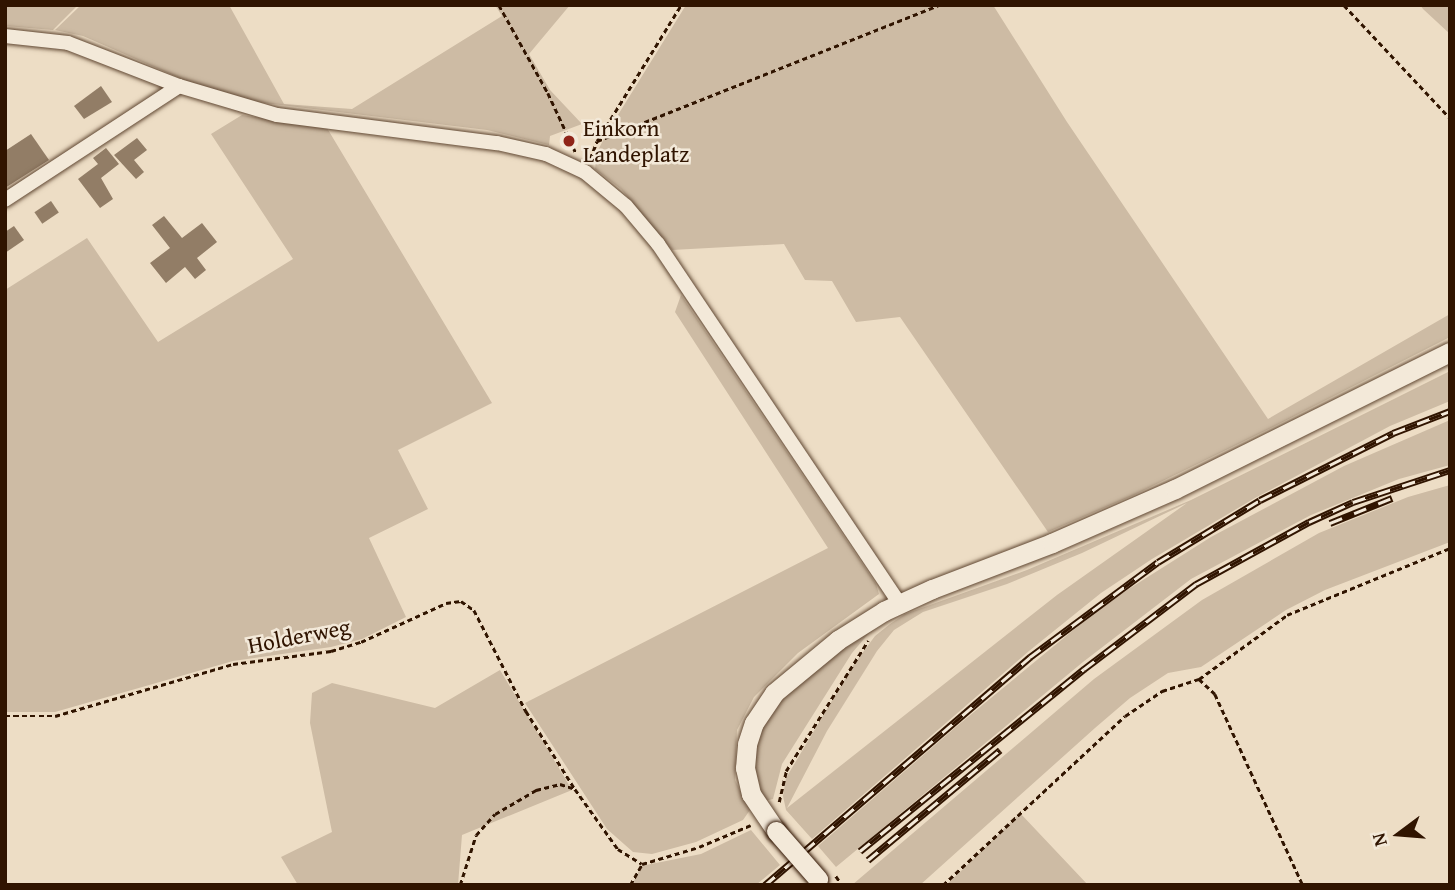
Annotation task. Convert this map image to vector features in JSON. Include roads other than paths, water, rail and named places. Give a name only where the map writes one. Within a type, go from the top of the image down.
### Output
[{"type":"main road","points":[[820,882],[774,819],[751,794],[745,768],[747,744],[760,712],[774,693],[825,649],[899,604],[1052,543],[1175,489],[1450,352]]},
{"type":"street","points":[[5,36],[68,43],[107,55],[179,86],[277,114],[497,143],[546,154],[585,172],[626,206],[658,244],[899,604]]},
{"type":"street","points":[[5,200],[179,86]]},
{"type":"railway","points":[[765,885],[1030,657],[1158,562],[1260,500],[1393,433],[1450,411]]},
{"type":"railway","points":[[860,851],[1084,669],[1196,584],[1309,522],[1353,502],[1450,470]]},
{"type":"railway","points":[[1330,523],[1392,498]]},
{"type":"railway","points":[[868,860],[1000,750]]},
{"type":"place","name":"Einkorn Landeplatz","points":[[569,141]]}]
